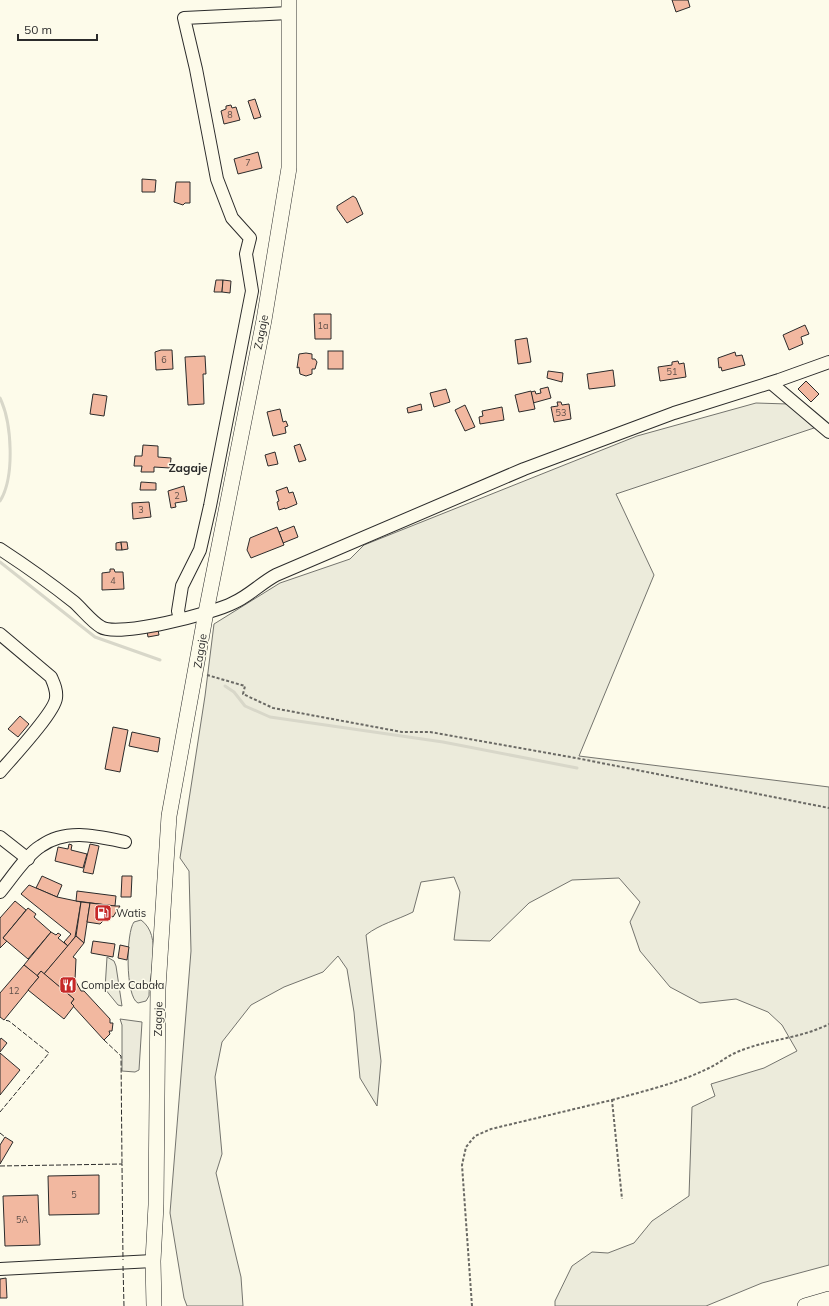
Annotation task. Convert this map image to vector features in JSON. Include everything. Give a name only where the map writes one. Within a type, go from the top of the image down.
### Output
[{"type":"main road","name":"Zagaje","points":[[154,1306],[153,1261],[156,1205],[158,995],[169,816],[206,612],[264,320],[289,168],[289,6]]},
{"type":"main road","points":[[805,1306],[829,1299]]},
{"type":"street","points":[[180,619],[178,611],[182,586],[200,550],[252,291],[246,254],[250,238],[232,218],[217,179],[196,69],[184,18],[289,6]]},
{"type":"street","points":[[0,549],[46,580],[75,603],[101,628],[117,631],[137,629],[180,619],[234,603],[262,582],[276,575],[524,469],[674,413],[771,383],[829,362]]},
{"type":"street","points":[[771,383],[829,432]]},
{"type":"street","points":[[0,772],[48,713],[56,700],[56,687],[51,677],[2,640]]},
{"type":"street","points":[[0,892],[40,846],[56,838],[75,835],[94,835],[125,842]]},
{"type":"street","points":[[0,837],[28,859]]},
{"type":"street","points":[[0,1269],[153,1261]]},
{"type":"path","points":[[196,672],[245,686],[243,694],[273,708],[402,732],[430,732],[561,755],[829,808]]},
{"type":"path","points":[[472,1306],[462,1165],[466,1147],[475,1136],[491,1129],[656,1088],[708,1068],[735,1053],[775,1039],[805,1035],[829,1024]]},
{"type":"path","points":[[612,1100],[622,1199]]},
{"type":"shaded area","points":[[756,403],[788,404],[814,428],[616,494],[654,575],[579,756],[829,787],[829,1265],[762,1283],[706,1306],[555,1306],[555,1301],[572,1266],[592,1252],[608,1253],[634,1243],[652,1221],[689,1196],[692,1107],[715,1096],[711,1084],[764,1068],[797,1051],[782,1025],[768,1012],[736,999],[700,1003],[670,987],[640,951],[630,922],[640,902],[619,878],[572,880],[529,903],[490,941],[454,940],[460,892],[454,877],[421,882],[413,912],[383,925],[366,935],[381,1061],[377,1106],[360,1078],[354,1012],[347,969],[338,956],[323,972],[284,987],[251,1005],[222,1042],[215,1077],[222,1154],[216,1173],[241,1277],[243,1306],[187,1306],[184,1298],[170,1213],[191,951],[189,871],[180,858],[205,696],[214,624],[280,583],[350,559],[364,545],[637,436]]},
{"type":"shaded area","points":[[141,920],[148,927],[152,936],[153,956],[149,996],[146,1001],[138,1003],[134,998],[131,989],[128,950],[131,928],[134,922]]},
{"type":"shaded area","points":[[107,957],[114,961],[116,966],[122,1006],[118,1005],[105,989]]},
{"type":"shaded area","points":[[120,1019],[142,1022],[139,1070],[135,1072],[122,1071],[122,1025]]},
{"type":"building","points":[[672,0],[688,0],[690,7],[676,12]]},
{"type":"building","points":[[255,99],[261,117],[254,119],[248,101]]},
{"type":"building","points":[[231,105],[232,108],[236,107],[240,120],[224,124],[221,111],[226,109],[226,106]]},
{"type":"building","points":[[258,152],[262,168],[238,174],[234,159]]},
{"type":"building","points":[[142,179],[156,180],[155,192],[142,192]]},
{"type":"building","points":[[176,182],[190,182],[190,203],[185,203],[183,205],[174,202]]},
{"type":"building","points":[[353,196],[356,198],[363,214],[347,223],[337,209],[337,206]]},
{"type":"building","points":[[216,280],[223,280],[222,292],[214,292]]},
{"type":"building","points":[[223,280],[231,281],[230,293],[222,292]]},
{"type":"building","points":[[314,314],[331,314],[331,339],[315,339]]},
{"type":"building","points":[[805,325],[809,334],[801,337],[803,344],[789,350],[783,335]]},
{"type":"building","points":[[527,338],[531,362],[518,364],[515,340]]},
{"type":"building","points":[[161,350],[172,350],[173,369],[156,370],[155,352]]},
{"type":"building","points":[[328,351],[343,351],[343,369],[328,369]]},
{"type":"building","points":[[735,352],[736,356],[742,355],[745,365],[722,371],[721,367],[719,368],[718,358]]},
{"type":"building","points":[[299,354],[312,354],[312,359],[315,359],[317,362],[315,369],[312,369],[312,374],[306,376],[300,374],[299,367],[297,368]]},
{"type":"building","points":[[205,356],[206,374],[203,374],[204,404],[188,405],[185,357]]},
{"type":"building","points":[[678,361],[679,364],[684,363],[686,377],[660,381],[658,367],[672,365],[672,362]]},
{"type":"building","points":[[613,370],[615,386],[589,389],[587,374]]},
{"type":"building","points":[[548,371],[563,373],[562,382],[547,378]]},
{"type":"building","points":[[806,381],[819,394],[811,402],[798,389]]},
{"type":"building","points":[[548,387],[551,398],[533,403],[531,392],[535,391],[536,394],[541,393],[540,389]]},
{"type":"building","points":[[446,389],[450,402],[434,407],[430,393]]},
{"type":"building","points":[[531,391],[535,409],[519,412],[515,395]]},
{"type":"building","points":[[93,394],[107,396],[104,416],[90,414]]},
{"type":"building","points":[[557,402],[561,402],[562,405],[569,404],[571,419],[554,422],[551,407],[558,406]]},
{"type":"building","points":[[421,404],[422,410],[408,413],[407,408]]},
{"type":"building","points":[[465,405],[475,427],[465,431],[455,410]]},
{"type":"building","points":[[502,407],[504,420],[480,424],[479,417],[483,416],[482,411]]},
{"type":"building","points":[[280,409],[283,422],[286,421],[288,426],[285,427],[286,433],[273,436],[267,412]]},
{"type":"building","points":[[300,444],[306,460],[299,462],[294,446]]},
{"type":"building","points":[[143,445],[158,446],[158,457],[171,458],[170,468],[154,467],[154,472],[141,472],[142,466],[134,466],[135,456],[142,456]]},
{"type":"building","points":[[275,452],[278,464],[268,466],[265,455]]},
{"type":"building","points":[[141,482],[156,483],[156,490],[140,490]]},
{"type":"building","points":[[184,486],[187,501],[175,503],[176,507],[171,508],[168,491]]},
{"type":"building","points":[[287,487],[289,493],[293,492],[297,504],[279,510],[277,502],[279,501],[276,491]]},
{"type":"building","points":[[149,502],[151,517],[133,519],[132,503]]},
{"type":"building","points":[[294,526],[298,537],[283,543],[279,532]]},
{"type":"building","points":[[277,527],[284,545],[251,558],[247,550],[250,538]]},
{"type":"building","points":[[121,542],[122,550],[116,550],[116,543]]},
{"type":"building","points":[[121,542],[127,542],[128,549],[122,550]]},
{"type":"building","points":[[110,569],[114,569],[115,572],[123,572],[124,589],[102,590],[102,573],[110,572]]},
{"type":"building","points":[[158,630],[159,635],[148,637],[147,631]]},
{"type":"building","points":[[20,716],[29,724],[18,737],[8,729]]},
{"type":"building","points":[[113,727],[128,730],[120,772],[105,769]]},
{"type":"building","points":[[132,732],[160,738],[158,752],[129,746]]},
{"type":"building","points":[[69,844],[72,845],[71,850],[87,854],[83,868],[55,861],[58,847],[68,849]]},
{"type":"building","points":[[90,844],[99,846],[93,874],[83,872]]},
{"type":"building","points":[[42,876],[62,885],[57,897],[36,888]]},
{"type":"building","points":[[122,876],[132,876],[131,897],[121,897]]},
{"type":"building","points":[[29,885],[57,897],[81,902],[75,937],[68,946],[64,942],[71,934],[21,894]]},
{"type":"building","points":[[77,891],[116,896],[115,906],[76,901]]},
{"type":"building","points":[[15,901],[26,910],[3,938],[7,941],[0,948],[0,918]]},
{"type":"building","points":[[81,902],[90,903],[84,943],[76,936]]},
{"type":"building","name":"Watis","points":[[90,903],[120,906],[113,917],[111,916],[105,919],[100,924],[87,922]]},
{"type":"building","points":[[28,908],[36,914],[34,917],[51,932],[28,959],[3,938]]},
{"type":"building","points":[[51,932],[56,935],[58,933],[61,935],[58,938],[68,946],[44,974],[41,971],[37,976],[24,965]]},
{"type":"building","name":"Complex Cabała","points":[[76,936],[84,943],[73,957],[76,959],[75,980],[81,991],[84,991],[110,1019],[110,1023],[113,1023],[112,1031],[109,1031],[110,1034],[104,1040],[73,1006],[71,1003],[74,999],[44,974]]},
{"type":"building","points":[[93,941],[115,944],[113,957],[91,953]]},
{"type":"building","points":[[120,945],[129,947],[127,960],[118,958]]},
{"type":"building","points":[[24,965],[39,977],[4,1020],[0,1017],[0,993]]},
{"type":"building","points":[[41,971],[74,999],[71,1003],[74,1006],[64,1019],[28,990],[39,977],[37,976]]},
{"type":"building","points":[[1,1038],[7,1043],[0,1052],[0,1040]]},
{"type":"building","points":[[0,1053],[20,1070],[0,1095]]},
{"type":"building","points":[[5,1137],[13,1142],[0,1164],[0,1145]]},
{"type":"building","points":[[99,1175],[99,1214],[49,1215],[48,1176]]},
{"type":"building","points":[[38,1195],[40,1245],[5,1246],[3,1196]]},
{"type":"building","points":[[6,1278],[7,1298],[0,1298],[0,1279]]},
{"type":"waterway","points":[[0,398],[7,421],[10,450],[8,478],[5,491],[0,501]]},
{"type":"waterway","points":[[0,562],[95,637],[160,660]]},
{"type":"waterway","points":[[225,686],[234,692],[245,706],[270,717],[443,742],[577,768]]},
{"type":"fence","points":[[0,1112],[49,1053],[9,1021],[4,1020]]},
{"type":"fence","points":[[104,1040],[121,1056],[122,1164]]},
{"type":"fence","points":[[0,1133],[5,1137]]},
{"type":"fence","points":[[0,1166],[122,1164],[123,1260]]},
{"type":"fence","points":[[123,1266],[124,1306]]},
{"type":"place","name":"Watis","points":[[103,913]]},
{"type":"place","name":"Complex Cabała","points":[[68,985]]},
{"type":"district","name":"Zagaje","points":[[188,468]]}]
